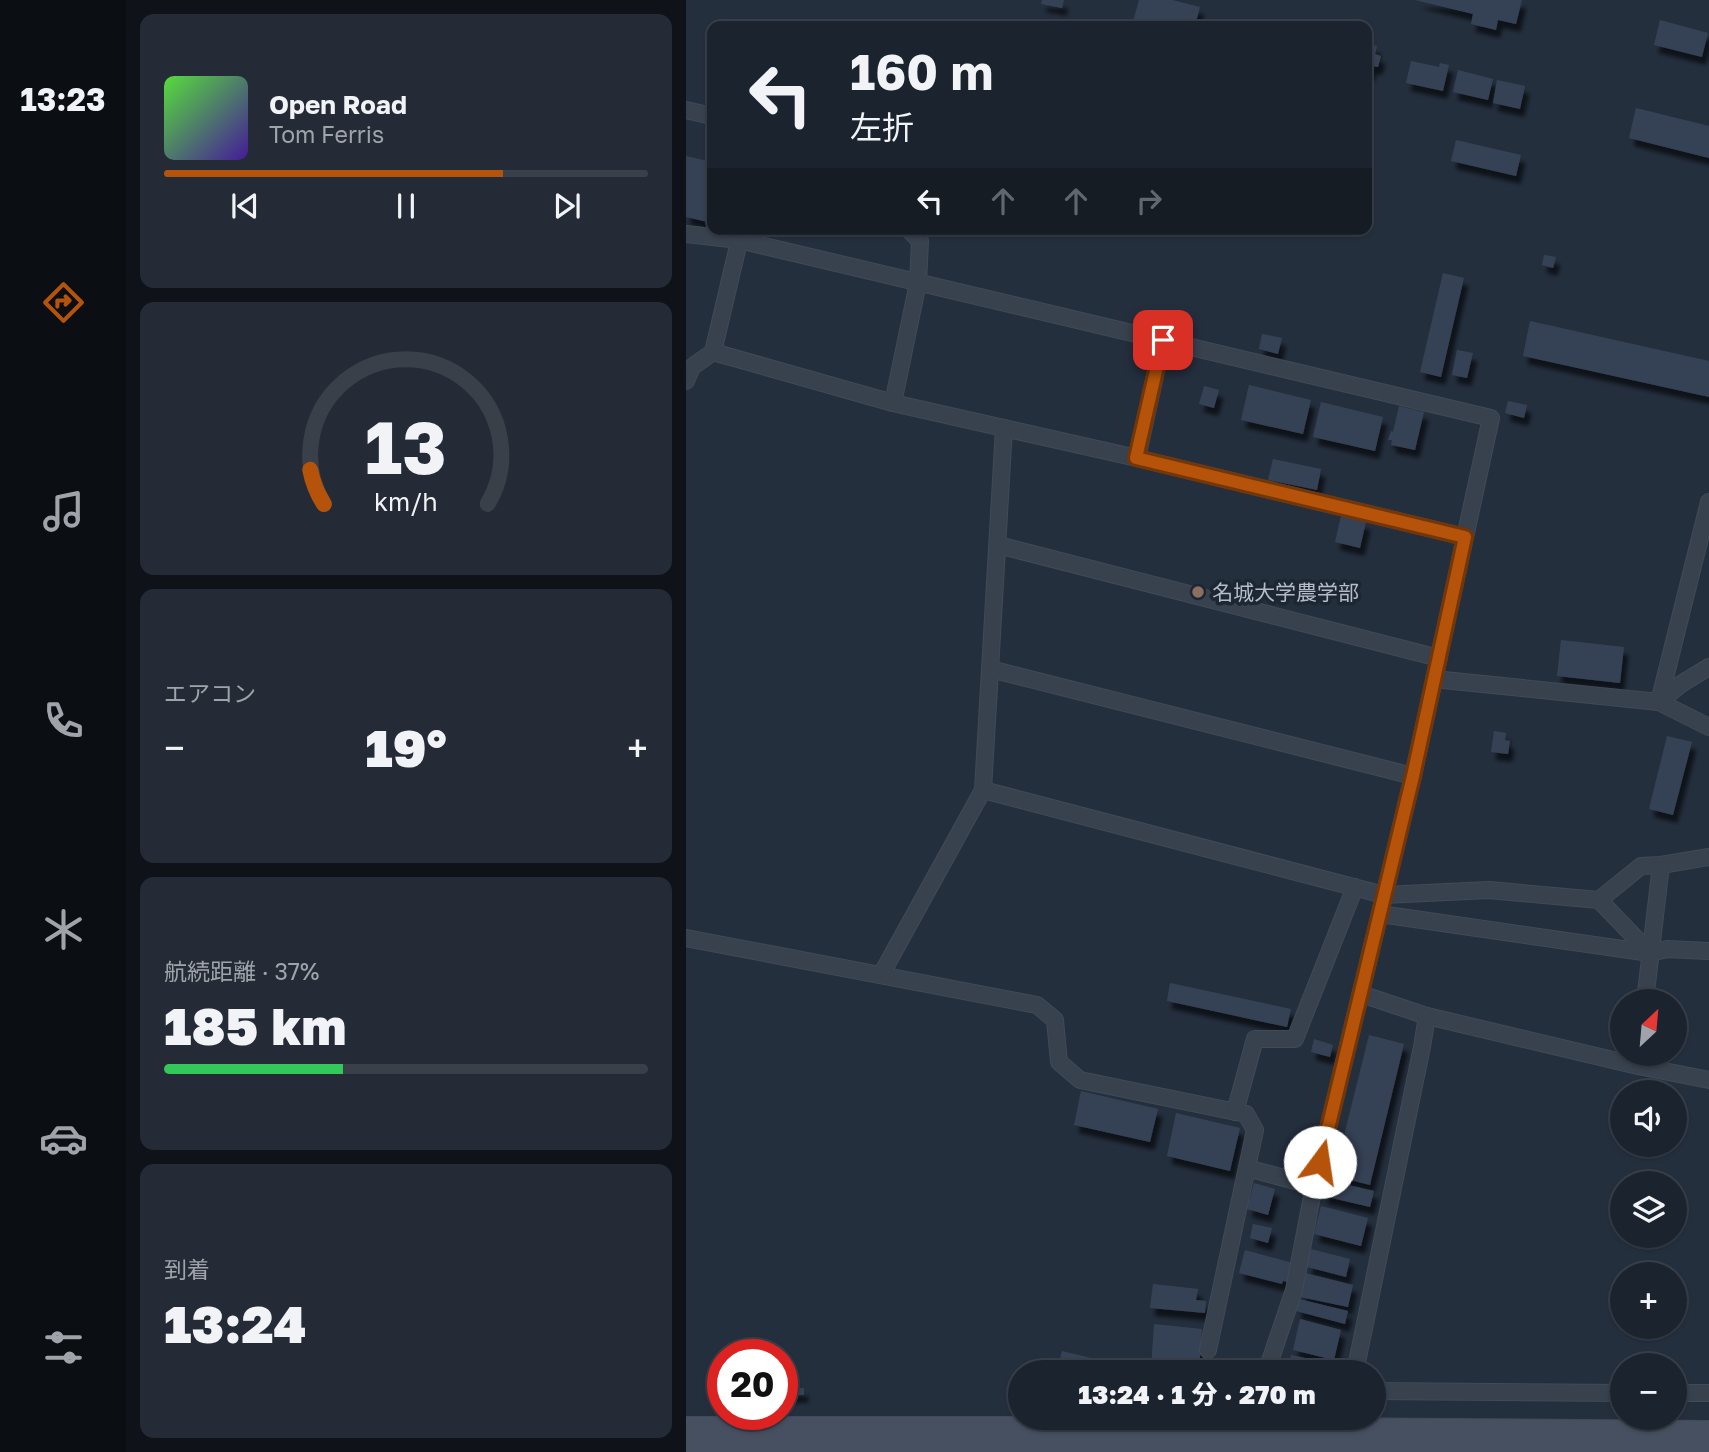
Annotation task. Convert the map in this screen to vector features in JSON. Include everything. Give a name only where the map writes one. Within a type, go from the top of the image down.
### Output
[{"type":"main road","points":[[686,1436],[1709,1440]]},
{"type":"lane","points":[[686,110],[707,115]]},
{"type":"lane","points":[[686,234],[707,234]]},
{"type":"lane","points":[[686,381],[692,367],[713,352],[740,235],[918,283],[1491,418],[1413,776],[1314,1186],[1294,1290],[1269,1360]]},
{"type":"lane","points":[[892,403],[918,283],[920,241],[914,235]]},
{"type":"lane","points":[[1136,458],[1163,340]]},
{"type":"lane","points":[[713,352],[892,403],[1465,537]]},
{"type":"lane","points":[[881,975],[983,790],[1004,428]]},
{"type":"lane","points":[[1659,702],[1709,502]]},
{"type":"lane","points":[[998,545],[1439,658]]},
{"type":"lane","points":[[1659,702],[1681,684],[1709,667]]},
{"type":"lane","points":[[990,669],[1413,776]]},
{"type":"lane","points":[[1434,678],[1659,702],[1709,727]]},
{"type":"lane","points":[[983,790],[1384,895],[1489,890],[1599,900],[1650,953]]},
{"type":"lane","points":[[1599,900],[1641,866],[1709,857]]},
{"type":"lane","points":[[1646,989],[1661,865]]},
{"type":"lane","points":[[1235,1112],[1255,1039],[1295,1040],[1355,887]]},
{"type":"lane","points":[[1380,914],[1650,953],[1667,948],[1709,951]]},
{"type":"lane","points":[[686,938],[1038,1005],[1055,1020],[1059,1062],[1080,1080],[1247,1114],[1255,1130],[1208,1350]]},
{"type":"lane","points":[[1361,993],[1427,1016],[1709,1080]]},
{"type":"lane","points":[[1357,1360],[1427,1016]]},
{"type":"lane","points":[[1247,1168],[1314,1186]]},
{"type":"lane","points":[[1386,1391],[1610,1392]]},
{"type":"lane","points":[[1687,1393],[1709,1393]]},
{"type":"building","points":[[1042,0],[1064,0],[1062,8],[1041,4]]},
{"type":"building","points":[[1139,0],[1172,0],[1200,7],[1196,21],[1133,21]]},
{"type":"building","points":[[1415,0],[1522,0],[1516,24],[1498,20],[1496,30],[1471,24],[1473,14]]},
{"type":"building","points":[[1660,20],[1708,33],[1702,57],[1654,45]]},
{"type":"building","points":[[1372,45],[1377,46],[1375,54],[1381,56],[1378,67],[1372,66]]},
{"type":"building","points":[[1411,61],[1439,67],[1440,63],[1449,65],[1443,91],[1406,83]]},
{"type":"building","points":[[1458,70],[1493,79],[1488,100],[1453,92]]},
{"type":"building","points":[[1497,80],[1525,86],[1520,109],[1493,103]]},
{"type":"building","points":[[1636,108],[1709,126],[1709,158],[1629,138]]},
{"type":"building","points":[[1456,140],[1521,155],[1516,176],[1451,161]]},
{"type":"building","points":[[686,156],[707,161],[707,222],[686,217]]},
{"type":"building","points":[[1544,255],[1556,257],[1553,268],[1542,265]]},
{"type":"building","points":[[1443,273],[1464,278],[1441,377],[1420,372]]},
{"type":"building","points":[[1530,321],[1709,361],[1709,397],[1523,356]]},
{"type":"building","points":[[1262,334],[1282,338],[1278,354],[1259,349]]},
{"type":"building","points":[[1457,350],[1473,353],[1467,378],[1452,375]]},
{"type":"building","points":[[1249,385],[1311,400],[1303,434],[1241,420]]},
{"type":"building","points":[[1204,386],[1219,390],[1214,408],[1199,404]]},
{"type":"building","points":[[1508,401],[1527,405],[1524,418],[1505,413]]},
{"type":"building","points":[[1321,402],[1383,417],[1375,451],[1313,437]]},
{"type":"building","points":[[1399,406],[1424,412],[1415,450],[1391,445],[1392,440],[1388,440],[1391,431],[1393,432]]},
{"type":"building","points":[[1273,459],[1321,469],[1317,490],[1268,480]]},
{"type":"building","points":[[1341,516],[1366,522],[1360,548],[1335,542]]},
{"type":"building","points":[[1561,640],[1624,647],[1620,683],[1557,676]]},
{"type":"building","points":[[1494,731],[1506,733],[1505,740],[1510,741],[1508,754],[1491,752]]},
{"type":"building","points":[[1667,736],[1692,742],[1673,815],[1649,809]]},
{"type":"building","points":[[1170,983],[1291,1009],[1287,1027],[1167,1001]]},
{"type":"building","points":[[1369,1035],[1404,1044],[1370,1185],[1334,1176]]},
{"type":"building","points":[[1314,1039],[1333,1045],[1330,1057],[1311,1052]]},
{"type":"building","points":[[1081,1091],[1158,1109],[1150,1142],[1074,1125]]},
{"type":"building","points":[[1176,1113],[1240,1128],[1230,1171],[1167,1156]]},
{"type":"building","points":[[1327,1180],[1374,1191],[1370,1207],[1323,1196]]},
{"type":"building","points":[[1254,1183],[1275,1189],[1268,1215],[1247,1209]]},
{"type":"building","points":[[1321,1206],[1368,1218],[1361,1246],[1314,1234]]},
{"type":"building","points":[[1253,1224],[1272,1228],[1268,1243],[1250,1238]]},
{"type":"building","points":[[1311,1249],[1350,1259],[1346,1277],[1307,1267]]},
{"type":"building","points":[[1245,1250],[1293,1263],[1288,1282],[1283,1281],[1282,1284],[1239,1273]]},
{"type":"building","points":[[1305,1273],[1353,1285],[1348,1307],[1300,1297]]},
{"type":"building","points":[[1153,1284],[1198,1289],[1196,1300],[1206,1301],[1205,1313],[1150,1308]]},
{"type":"building","points":[[1299,1299],[1348,1311],[1345,1324],[1296,1311]]},
{"type":"building","points":[[1300,1319],[1341,1330],[1334,1360],[1293,1350]]},
{"type":"building","points":[[1154,1324],[1202,1329],[1200,1360],[1152,1360]]},
{"type":"building","points":[[1062,1351],[1099,1360],[1060,1360]]},
{"type":"building","points":[[1291,1355],[1314,1360],[1290,1360]]},
{"type":"building","points":[[798,1388],[804,1388],[804,1395],[798,1395]]},
{"type":"place","name":"名城大学農学部","points":[[1198,592]]},
{"type":"route","points":[[1163,340],[1136,458],[1465,537],[1413,776],[1320,1162]]}]
